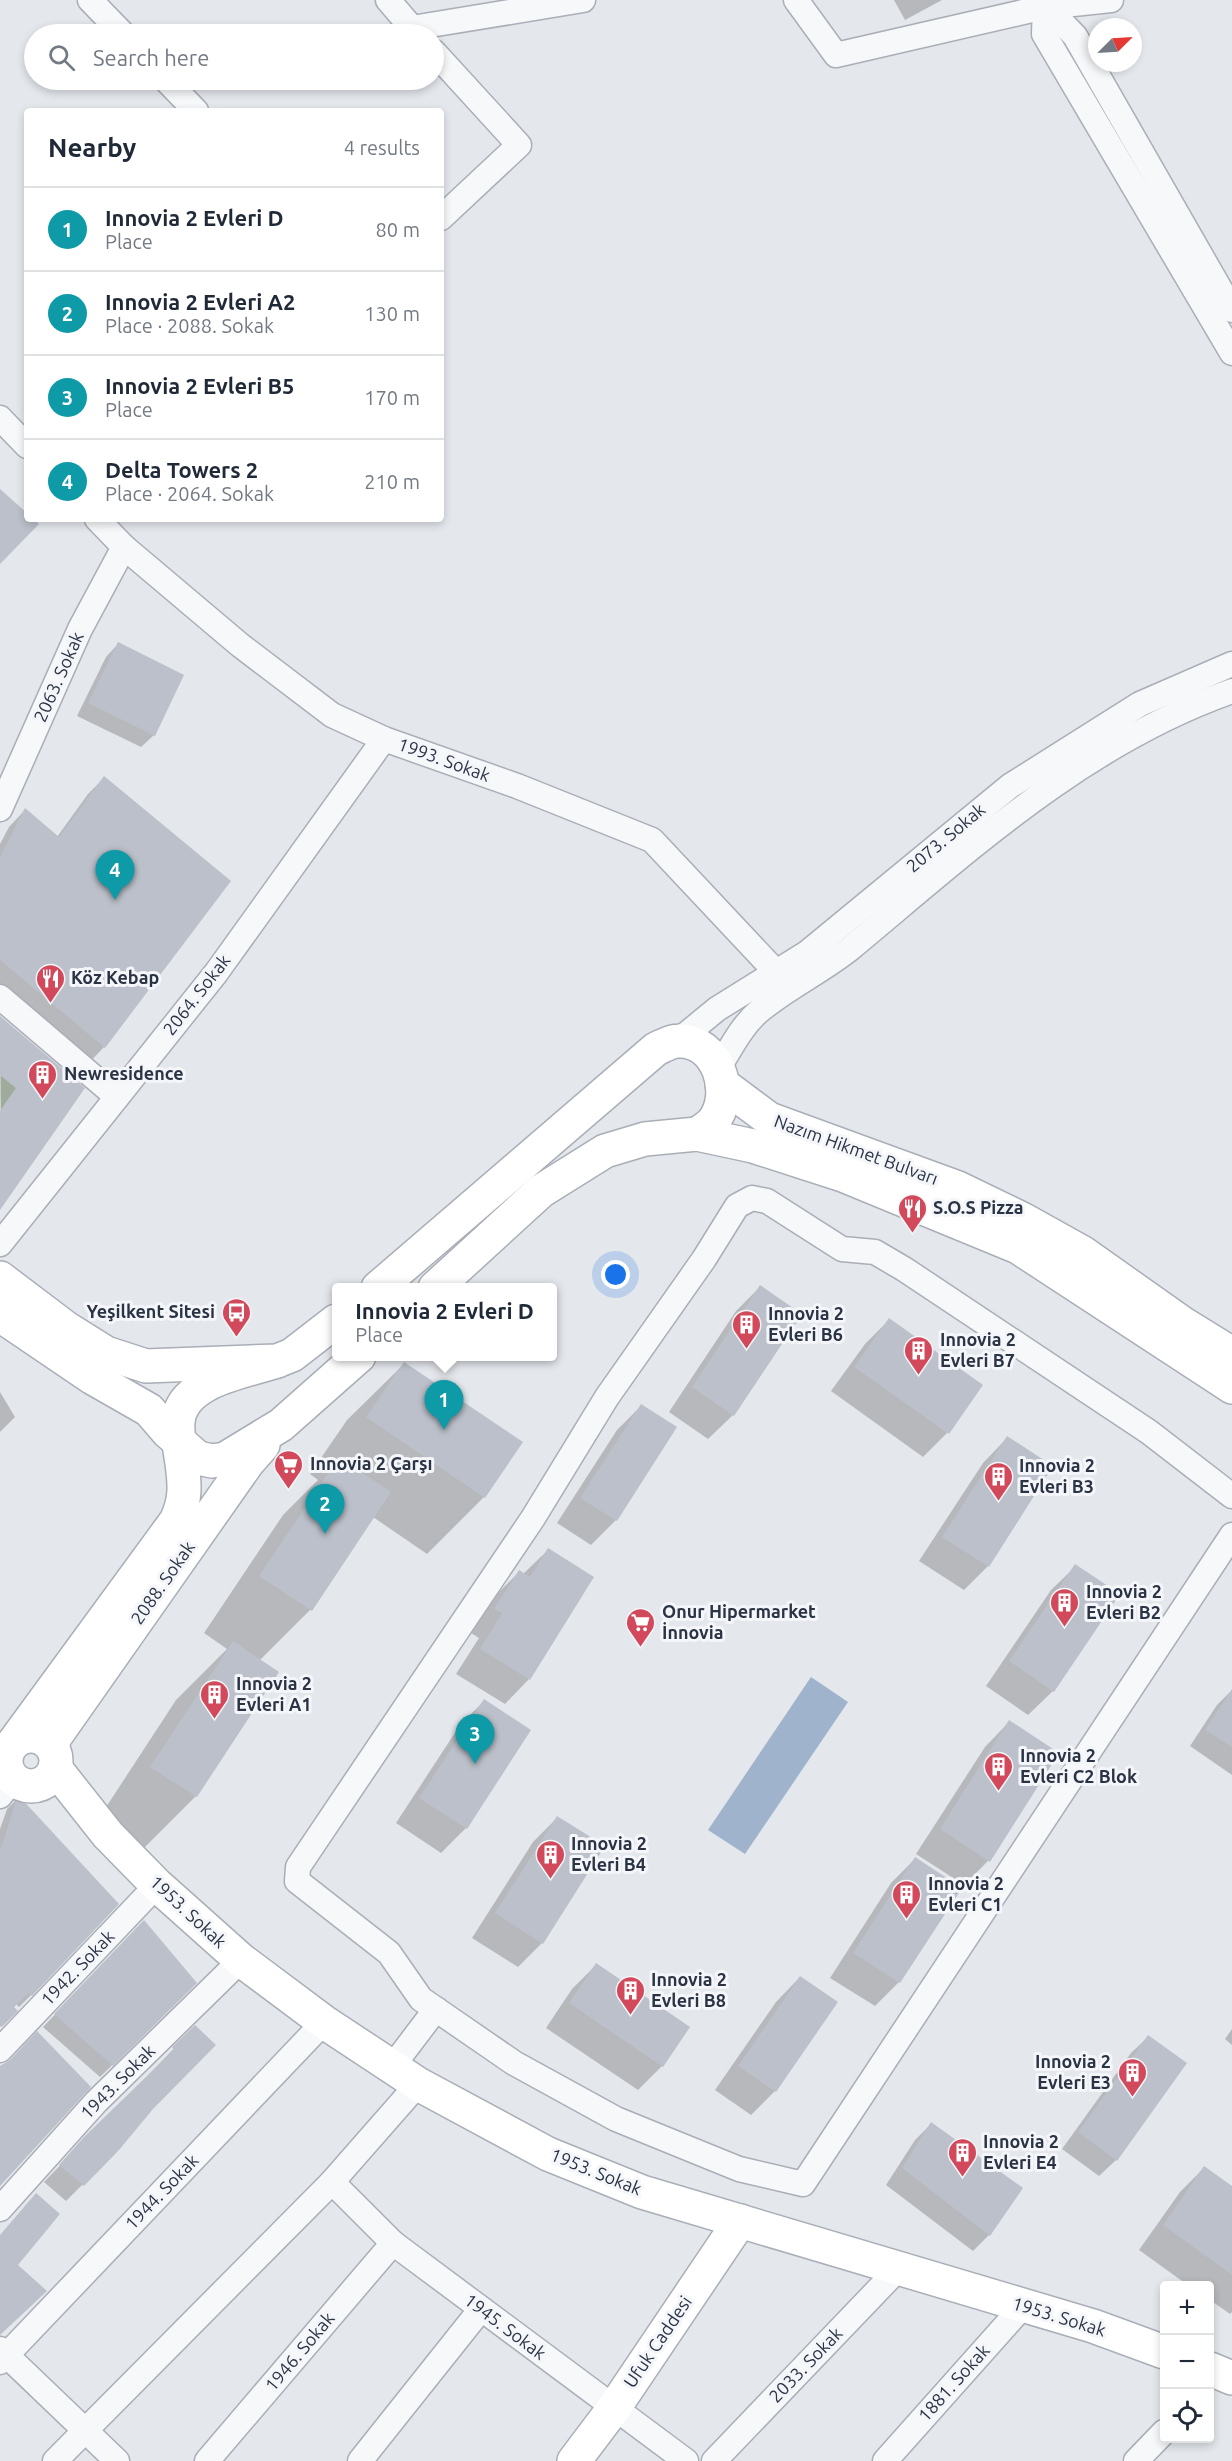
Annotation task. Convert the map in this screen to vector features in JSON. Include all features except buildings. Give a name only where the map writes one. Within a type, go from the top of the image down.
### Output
[{"type":"main road","name":"Nazım Hikmet Bulvarı","points":[[678,1041],[701,1046],[721,1076],[769,1119],[958,1188],[1022,1219],[1083,1253],[1182,1323],[1232,1354]]},
{"type":"main road","points":[[383,1283],[656,1049],[678,1041]]},
{"type":"main road","points":[[698,1134],[713,1122],[721,1104],[721,1076]]},
{"type":"main road","name":"Nazım Hikmet Bulvarı","points":[[439,1283],[541,1191],[605,1151],[645,1139],[698,1134],[753,1146],[843,1174],[1018,1247],[1232,1387]]},
{"type":"main road","points":[[0,1278],[66,1328],[106,1353],[146,1366],[277,1361]]},
{"type":"main road","points":[[0,1315],[93,1378],[149,1410],[198,1458],[212,1461],[225,1459],[281,1425],[353,1361]]},
{"type":"main road","points":[[31,1774],[44,1740],[30,1736],[15,1741],[177,1521],[184,1505],[185,1486],[179,1441],[180,1413],[190,1394],[203,1387],[292,1355],[332,1324]]},
{"type":"main road","name":"2088. Sokak","points":[[31,1774],[248,1462],[281,1425]]},
{"type":"main road","name":"1953. Sokak","points":[[31,1774],[108,1835],[157,1885],[241,1960],[324,2022],[405,2076],[548,2154],[642,2192],[1093,2326],[1160,2351]]},
{"type":"main road","name":"Ufuk Caddesi","points":[[574,2461],[614,2408],[740,2221]]},
{"type":"street","points":[[90,0],[113,24]]},
{"type":"street","points":[[388,0],[408,24]]},
{"type":"street","points":[[444,26],[583,0]]},
{"type":"street","points":[[796,0],[836,55],[1042,4],[1111,0]]},
{"type":"street","points":[[1042,4],[1075,36],[1232,310]]},
{"type":"street","points":[[1042,4],[1044,34],[1232,353]]},
{"type":"street","points":[[444,63],[519,145],[444,215]]},
{"type":"street","points":[[176,90],[193,108]]},
{"type":"street","points":[[0,418],[24,443]]},
{"type":"street","name":"1993. Sokak","points":[[100,522],[124,548],[240,645],[332,715],[384,739],[517,786],[652,840],[784,981]]},
{"type":"street","name":"2063. Sokak","points":[[0,809],[80,629],[124,548]]},
{"type":"street","name":"2073. Sokak","points":[[721,1076],[740,1032],[807,953],[1010,786],[1140,704],[1232,664]]},
{"type":"street","name":"2073. Sokak","points":[[678,1041],[717,1009],[784,981],[850,948],[1003,821],[1075,771],[1165,718],[1232,691]]},
{"type":"street","name":"2064. Sokak","points":[[0,1244],[216,973],[384,739]]},
{"type":"street","points":[[0,997],[21,1020],[117,1097]]},
{"type":"street","points":[[1232,1496],[1164,1444],[904,1269],[874,1252],[842,1249],[767,1201],[752,1198],[737,1206],[704,1259],[608,1398],[533,1518],[298,1867],[297,1881],[389,1953],[422,1999],[514,2063],[616,2119],[738,2169],[803,2184],[1232,1535]]},
{"type":"street","name":"1942. Sokak","points":[[3,2040],[157,1885]]},
{"type":"street","name":"1943. Sokak","points":[[0,2209],[96,2102],[241,1960]]},
{"type":"street","points":[[55,2461],[332,2182],[405,2076],[436,2009]]},
{"type":"street","name":"1944. Sokak","points":[[2,2355],[324,2022]]},
{"type":"street","name":"1945. Sokak","points":[[332,2182],[393,2243],[686,2461]]},
{"type":"street","name":"1946. Sokak","points":[[207,2461],[393,2243]]},
{"type":"street","name":"2033. Sokak","points":[[714,2461],[899,2268]]},
{"type":"street","name":"1881. Sokak","points":[[885,2461],[1024,2305]]},
{"type":"street","points":[[360,2461],[481,2309]]},
{"type":"street","points":[[2,2355],[117,2461]]},
{"type":"street","points":[[1136,2461],[1160,2436]]},
{"type":"green space","points":[[0,1075],[16,1088],[0,1111]]},
{"type":"water","points":[[811,1677],[848,1702],[745,1854],[708,1830]]},
{"type":"place","name":"Delta Towers 2","points":[[115,900]]},
{"type":"place","name":"Köz Kebap","points":[[50,1004]]},
{"type":"place","name":"Newresidence","points":[[43,1100]]},
{"type":"place","name":"S.O.S Pizza","points":[[912,1234]]},
{"type":"place","name":"Yeşilkent Sitesi","points":[[236,1338]]},
{"type":"place","name":"Innovia 2 Evleri B6","points":[[747,1350]]},
{"type":"place","name":"Innovia 2 Evleri B7","points":[[919,1376]]},
{"type":"place","name":"Innovia 2 Evleri D","points":[[444,1430]]},
{"type":"place","name":"Innovia 2 Çarşı","points":[[289,1490]]},
{"type":"place","name":"Innovia 2 Evleri B3","points":[[998,1502]]},
{"type":"place","name":"Innovia 2 Evleri A2","points":[[325,1534]]},
{"type":"place","name":"Innovia 2 Evleri B2","points":[[1065,1628]]},
{"type":"place","name":"Onur Hipermarket İnnovia","points":[[641,1648]]},
{"type":"place","name":"Innovia 2 Evleri A1","points":[[215,1720]]},
{"type":"place","name":"Innovia 2 Evleri B5","points":[[475,1764]]},
{"type":"place","name":"Innovia 2 Evleri C2 Blok","points":[[999,1792]]},
{"type":"place","name":"Innovia 2 Evleri B4","points":[[550,1880]]},
{"type":"place","name":"Innovia 2 Evleri C1","points":[[907,1920]]},
{"type":"place","name":"Innovia 2 Evleri B8","points":[[630,2016]]},
{"type":"place","name":"Innovia 2 Evleri E3","points":[[1132,2098]]},
{"type":"place","name":"Innovia 2 Evleri E4","points":[[962,2178]]}]
